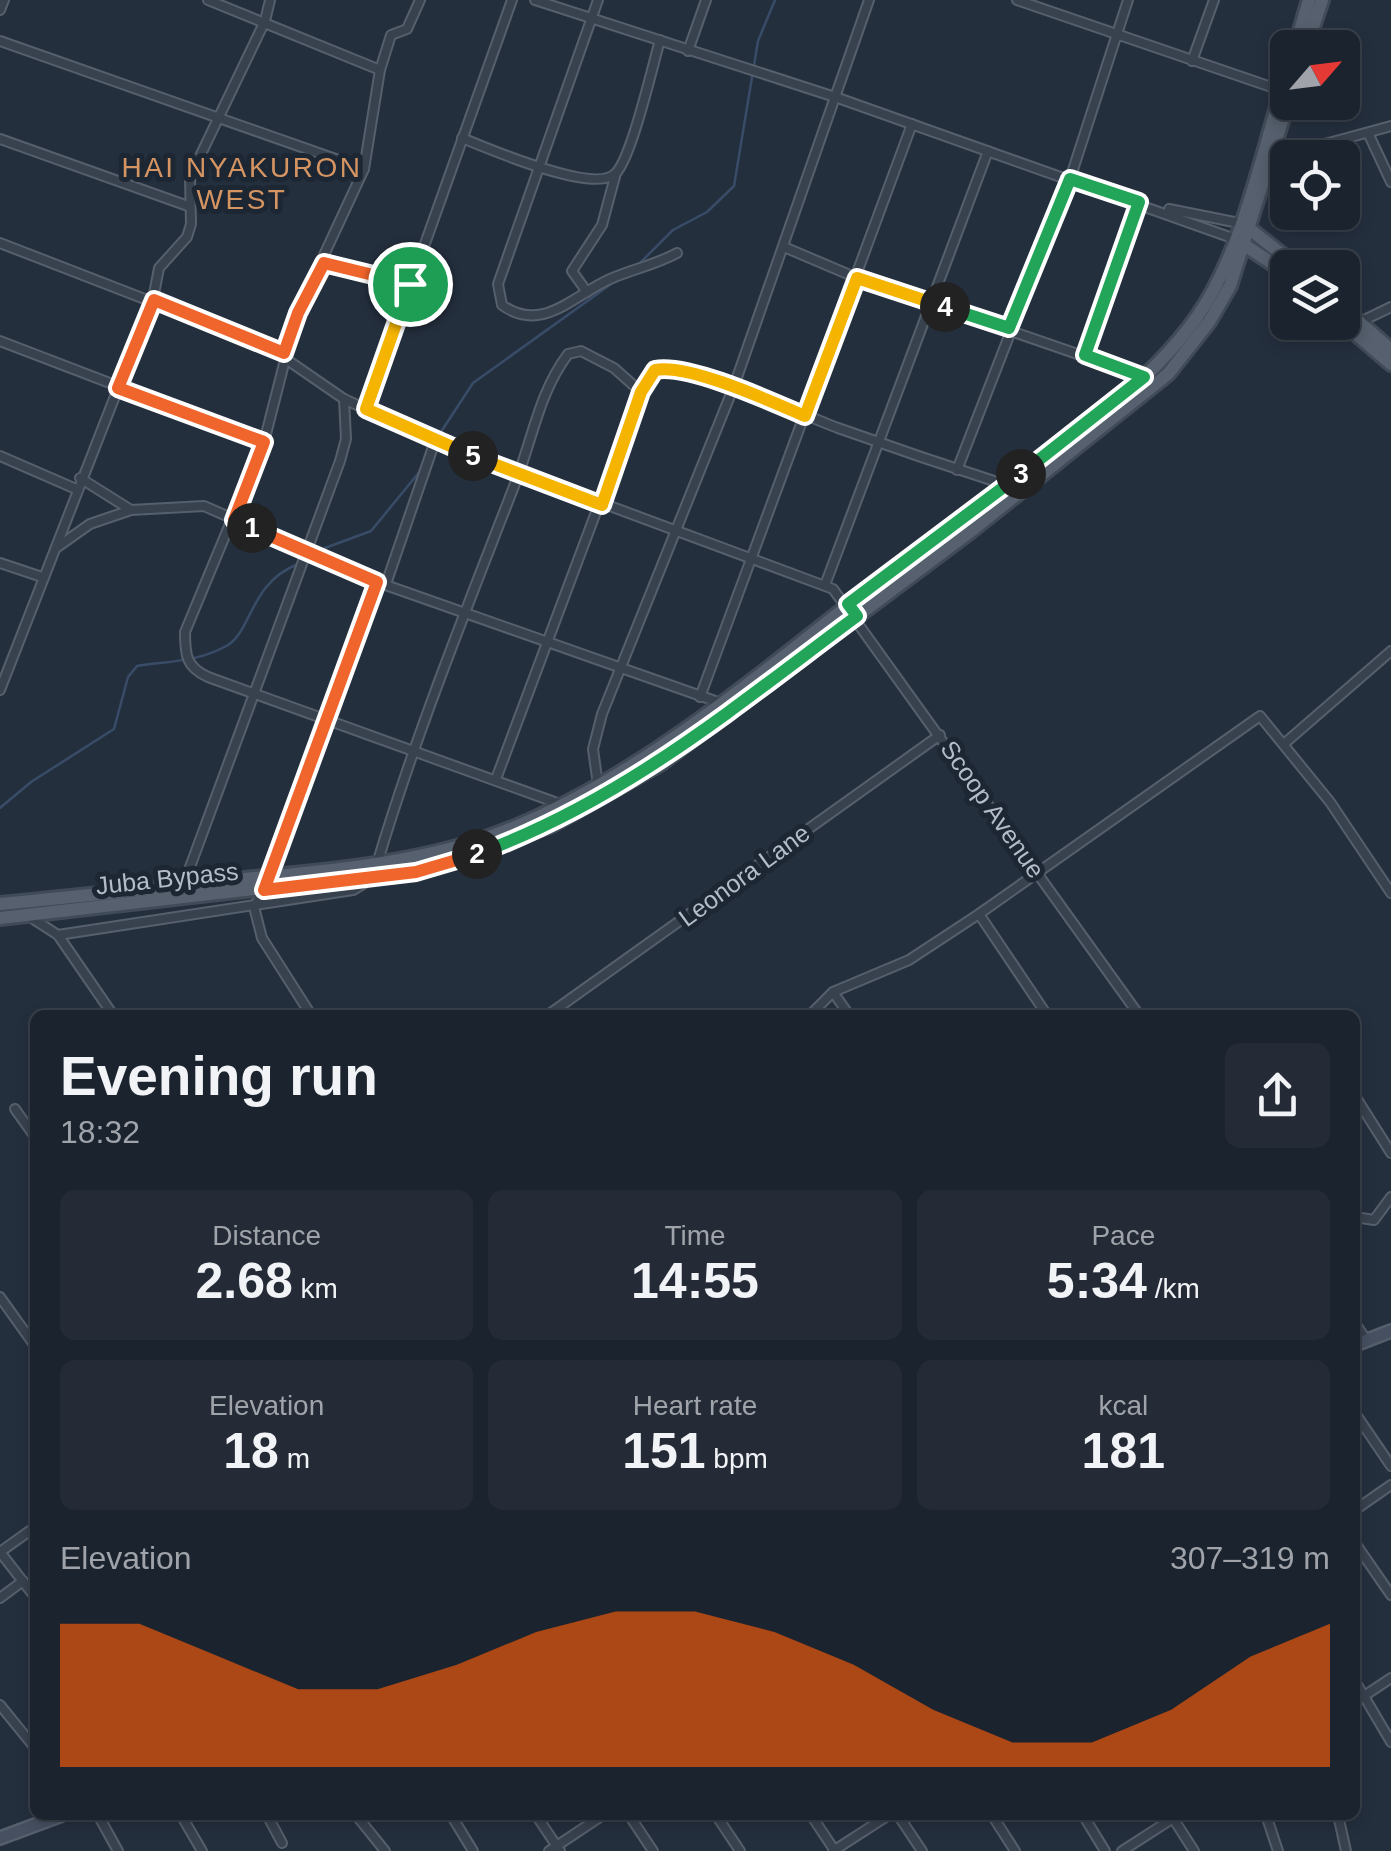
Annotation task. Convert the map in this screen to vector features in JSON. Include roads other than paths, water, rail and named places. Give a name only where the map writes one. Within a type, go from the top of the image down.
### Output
[{"type":"main road","points":[[1300,30],[1309,0]]},
{"type":"main road","points":[[1312,30],[1322,0]]},
{"type":"main road","points":[[1270,262],[1240,241],[1277,120]]},
{"type":"main road","points":[[1245,225],[1270,159]]},
{"type":"main road","points":[[1245,225],[1276,250]]},
{"type":"main road","name":"Juba Bypass","points":[[0,918],[264,890],[375,871],[474,842],[598,785],[718,702],[1144,377],[1199,315],[1240,241]]},
{"type":"main road","name":"Juba Bypass","points":[[0,904],[452,863],[568,817],[660,764],[1096,435],[1168,374],[1222,302],[1240,241]]},
{"type":"main road","points":[[1360,322],[1391,350]]},
{"type":"main road","points":[[1360,337],[1391,364]]},
{"type":"main road","points":[[1361,1343],[1389,1337]]},
{"type":"main road","points":[[0,1838],[49,1820]]},
{"type":"street","points":[[0,10],[4,0]]},
{"type":"street","points":[[208,0],[380,70]]},
{"type":"street","points":[[0,690],[80,478],[154,300],[159,268],[187,237],[190,177],[265,21],[270,0]]},
{"type":"street","points":[[420,0],[407,29],[391,36],[380,70],[364,169],[298,313],[264,442],[185,632],[185,652],[194,671],[410,753],[496,779],[560,804]]},
{"type":"street","points":[[366,409],[512,0]]},
{"type":"street","points":[[535,0],[838,98],[1240,241]]},
{"type":"street","points":[[598,0],[498,284],[502,305],[539,316],[678,253]]},
{"type":"street","points":[[688,51],[706,0]]},
{"type":"street","points":[[598,785],[593,748],[620,670],[734,386],[838,98],[869,0]]},
{"type":"street","points":[[1017,0],[1270,90]]},
{"type":"street","points":[[957,470],[1070,179],[1128,0]]},
{"type":"street","points":[[1192,61],[1214,0]]},
{"type":"street","points":[[0,40],[364,169]]},
{"type":"street","points":[[587,292],[572,271],[602,225],[660,40]]},
{"type":"street","points":[[700,697],[912,124]]},
{"type":"street","points":[[1348,140],[1391,126]]},
{"type":"street","points":[[1369,135],[1391,182]]},
{"type":"street","points":[[462,138],[509,160],[543,164],[592,182],[616,173]]},
{"type":"street","points":[[0,139],[188,206]]},
{"type":"street","points":[[824,586],[988,151]]},
{"type":"street","points":[[1085,355],[1139,202]]},
{"type":"street","points":[[1150,206],[1245,225]]},
{"type":"street","name":"Scoop Avenue","points":[[0,243],[154,300],[284,355],[344,399],[518,476],[824,586],[857,616],[1135,1010]]},
{"type":"street","points":[[784,248],[857,278],[1144,377]]},
{"type":"street","points":[[324,263],[410,284]]},
{"type":"street","points":[[1360,322],[1391,307]]},
{"type":"street","points":[[0,341],[264,442]]},
{"type":"street","points":[[58,935],[353,890],[375,871],[410,753],[518,476],[544,392],[568,354],[581,351],[604,361],[641,392]]},
{"type":"street","points":[[496,779],[602,505],[641,392],[661,368],[734,386],[880,444],[1006,485]]},
{"type":"street","points":[[183,886],[346,440],[344,399]]},
{"type":"street","points":[[308,1010],[262,938],[254,907],[271,877],[435,441]]},
{"type":"street","points":[[0,456],[76,489]]},
{"type":"street","points":[[80,478],[132,510]]},
{"type":"street","points":[[52,551],[90,524],[132,510],[194,505],[382,583],[718,702]]},
{"type":"street","points":[[0,562],[42,577]]},
{"type":"street","points":[[1285,744],[1391,650]]},
{"type":"street","points":[[0,659],[10,662]]},
{"type":"street","points":[[815,1010],[833,992],[909,960],[979,914],[1260,716],[1285,744],[1391,893]]},
{"type":"street","name":"Leonora Lane","points":[[555,1010],[940,734]]},
{"type":"street","points":[[979,914],[1044,1010]]},
{"type":"street","points":[[26,915],[58,935],[110,1010]]},
{"type":"street","points":[[833,992],[846,1010]]},
{"type":"street","points":[[1360,1104],[1391,1154]]},
{"type":"street","points":[[14,1109],[30,1131]]},
{"type":"street","points":[[1360,1217],[1374,1220],[1391,1197]]},
{"type":"street","points":[[0,1296],[30,1339]]},
{"type":"street","points":[[1360,1420],[1391,1466]]},
{"type":"street","points":[[1360,1507],[1391,1485]]},
{"type":"street","points":[[30,1531],[0,1552],[30,1590]]},
{"type":"street","points":[[1360,1550],[1391,1596]]},
{"type":"street","points":[[0,1598],[23,1581]]},
{"type":"street","points":[[1360,1698],[1391,1678]]},
{"type":"street","points":[[1360,1688],[1391,1742]]},
{"type":"street","points":[[0,1705],[30,1742]]},
{"type":"street","points":[[101,1820],[118,1851]]},
{"type":"street","points":[[184,1820],[202,1851]]},
{"type":"street","points":[[270,1820],[282,1844]]},
{"type":"street","points":[[360,1820],[384,1851]]},
{"type":"street","points":[[454,1820],[473,1851]]},
{"type":"street","points":[[539,1820],[555,1849],[596,1820]]},
{"type":"street","points":[[632,1820],[652,1851]]},
{"type":"street","points":[[719,1820],[740,1851]]},
{"type":"street","points":[[813,1820],[834,1851],[881,1820]]},
{"type":"street","points":[[901,1820],[922,1851]]},
{"type":"street","points":[[995,1820],[1016,1851]]},
{"type":"street","points":[[1086,1820],[1105,1851]]},
{"type":"street","points":[[1122,1851],[1168,1820]]},
{"type":"street","points":[[1176,1820],[1194,1851]]},
{"type":"street","points":[[1268,1820],[1278,1851]]},
{"type":"street","points":[[1339,1820],[1346,1851]]},
{"type":"waterway","points":[[637,266],[673,230],[707,212],[734,186],[758,41],[775,0]]},
{"type":"waterway","points":[[435,441],[473,383],[618,279]]},
{"type":"waterway","points":[[317,551],[371,531],[421,470]]},
{"type":"waterway","points":[[0,808],[31,782],[114,729],[128,677],[137,666],[195,658],[228,645],[270,583],[298,564]]},
{"type":"district","name":"HAI NYAKURON WEST","points":[[242,183]]}]
